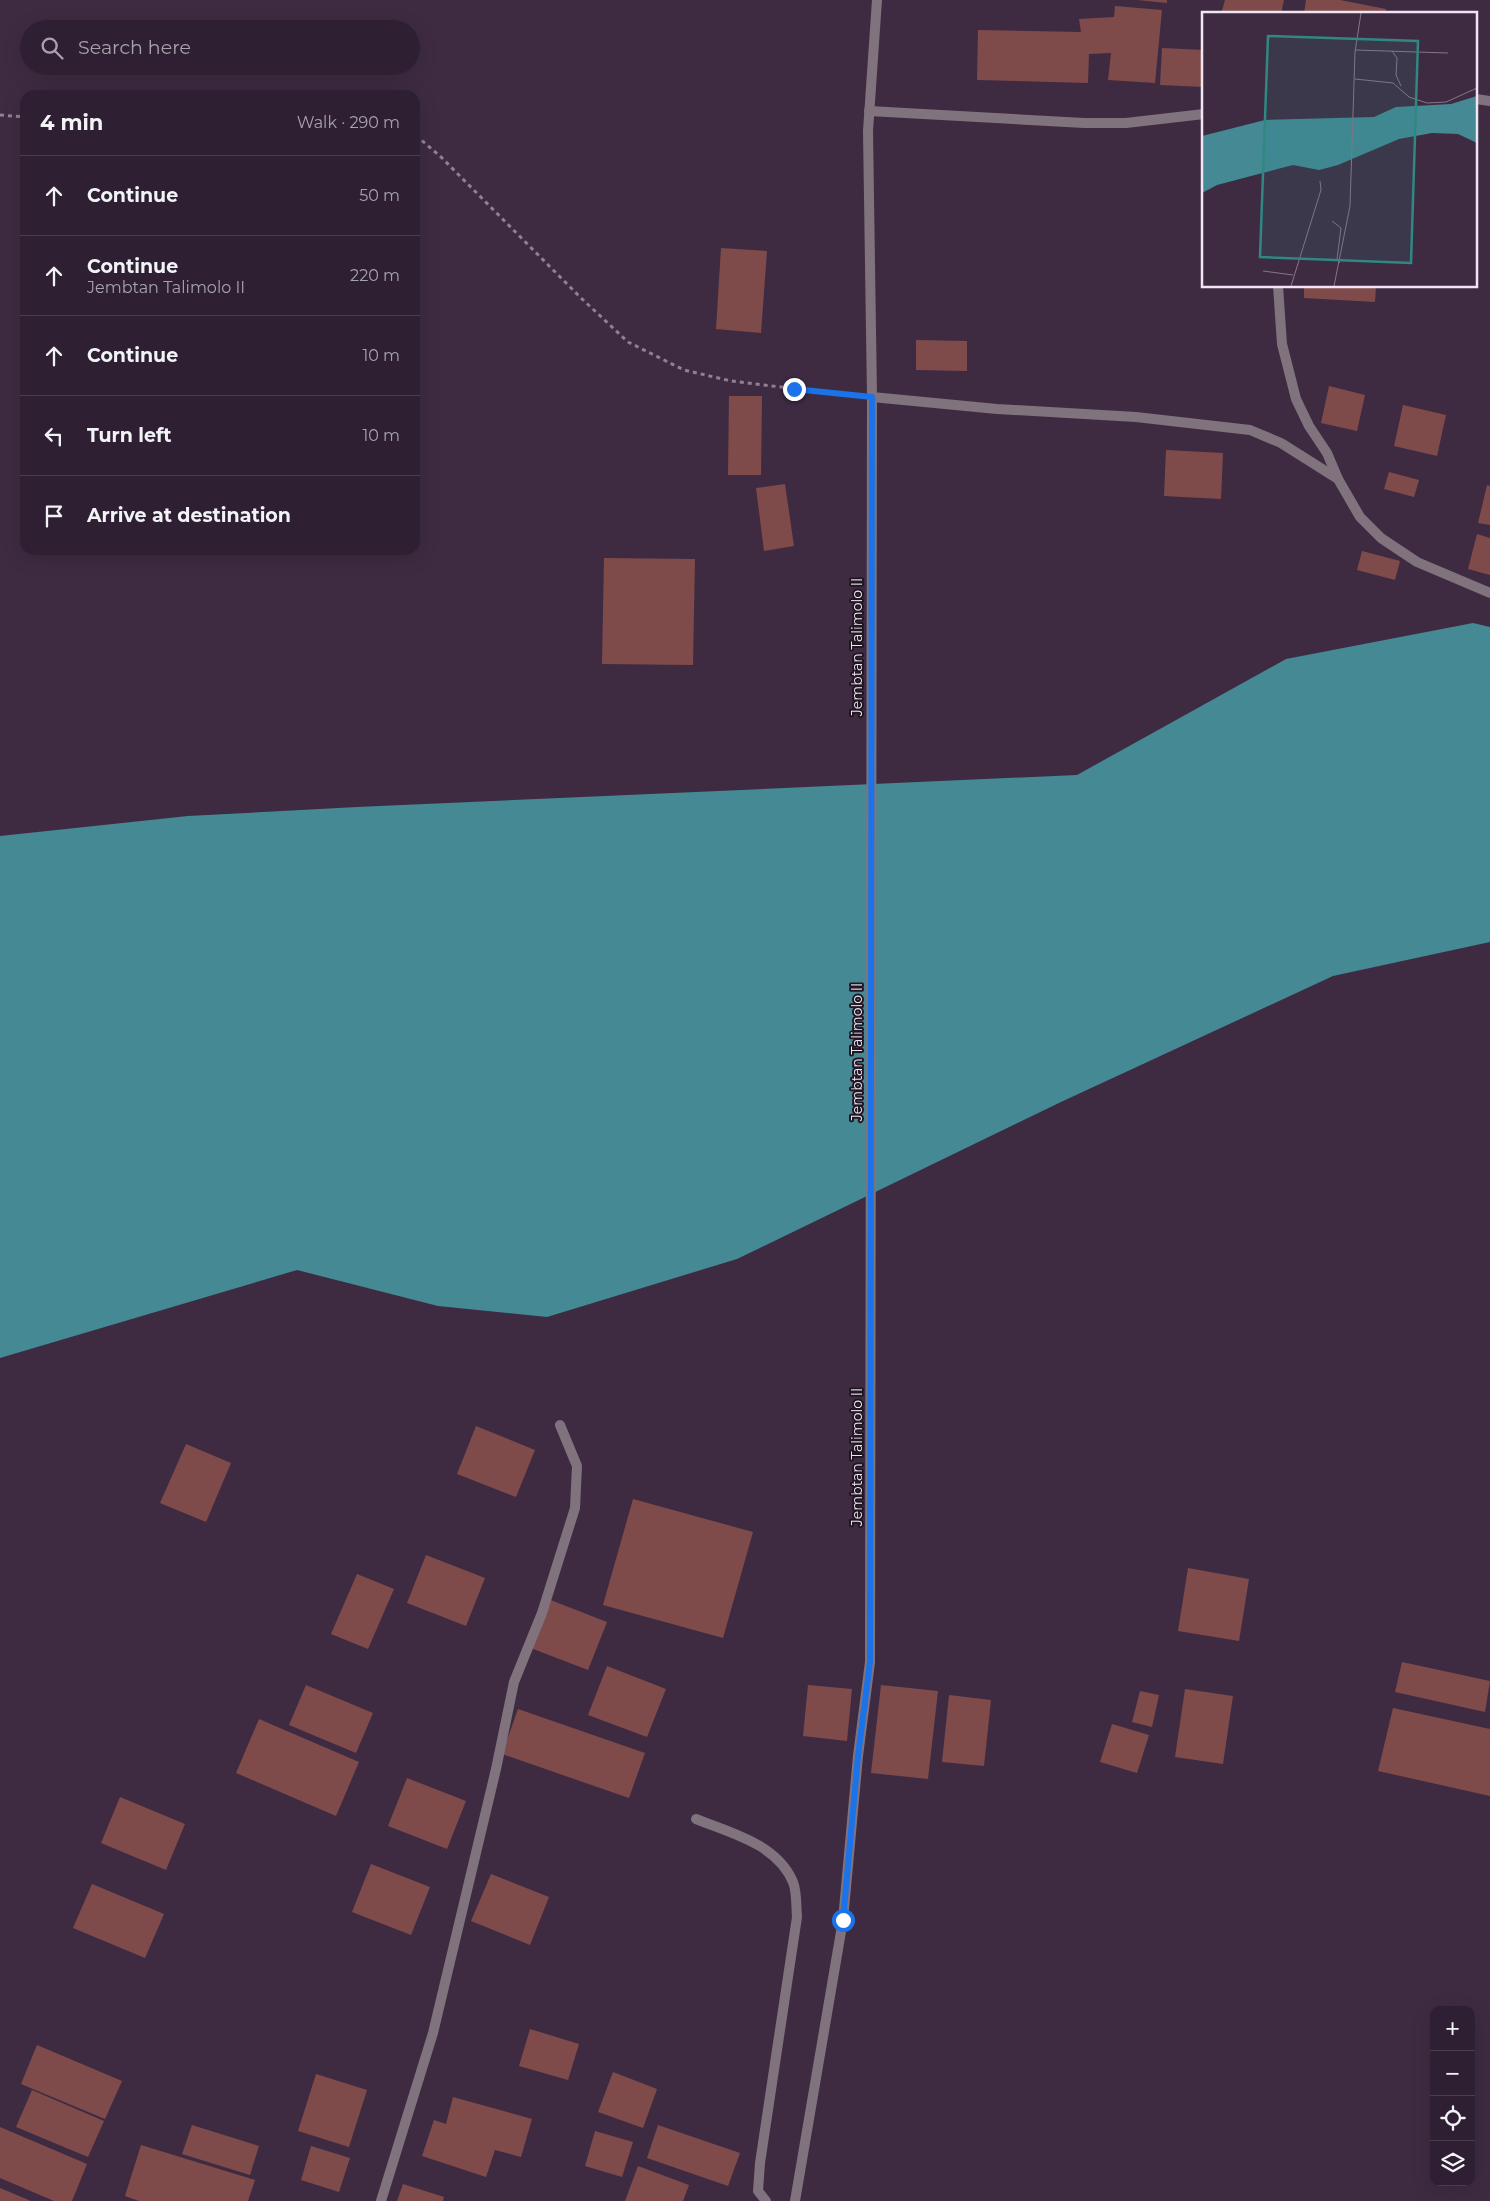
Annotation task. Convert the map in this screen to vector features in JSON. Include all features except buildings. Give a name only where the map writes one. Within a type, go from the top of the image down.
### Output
[{"type":"street","name":"Jembtan Talimolo II","points":[[795,2201],[843,1920],[858,1756],[870,1662],[872,397],[869,111],[877,0]]},
{"type":"street","points":[[869,111],[1084,123],[1126,122],[1202,114]]},
{"type":"street","points":[[1278,288],[1282,344],[1296,399],[1309,426],[1327,453],[1338,480],[1360,517],[1381,538],[1417,562],[1490,594]]},
{"type":"street","points":[[872,397],[996,409],[1136,417],[1250,430],[1281,443],[1338,480]]},
{"type":"street","points":[[381,2201],[433,2033],[496,1769],[514,1682],[542,1613],[575,1508],[577,1466],[560,1425]]},
{"type":"street","points":[[696,1819],[761,1845],[783,1867],[793,1883],[797,1916],[758,2191],[766,2201]]},
{"type":"path","points":[[0,115],[20,117]]},
{"type":"path","points":[[420,139],[441,157],[580,297],[628,342],[684,370],[731,381],[872,397]]},
{"type":"shaded area","points":[[1473,623],[1490,627],[1490,942],[1333,976],[1061,1102],[737,1259],[547,1317],[438,1306],[297,1270],[0,1358],[0,836],[188,816],[1077,775],[1286,659]]},
{"type":"route","points":[[794,389],[872,397],[870,1662],[858,1756],[843,1920]]}]
